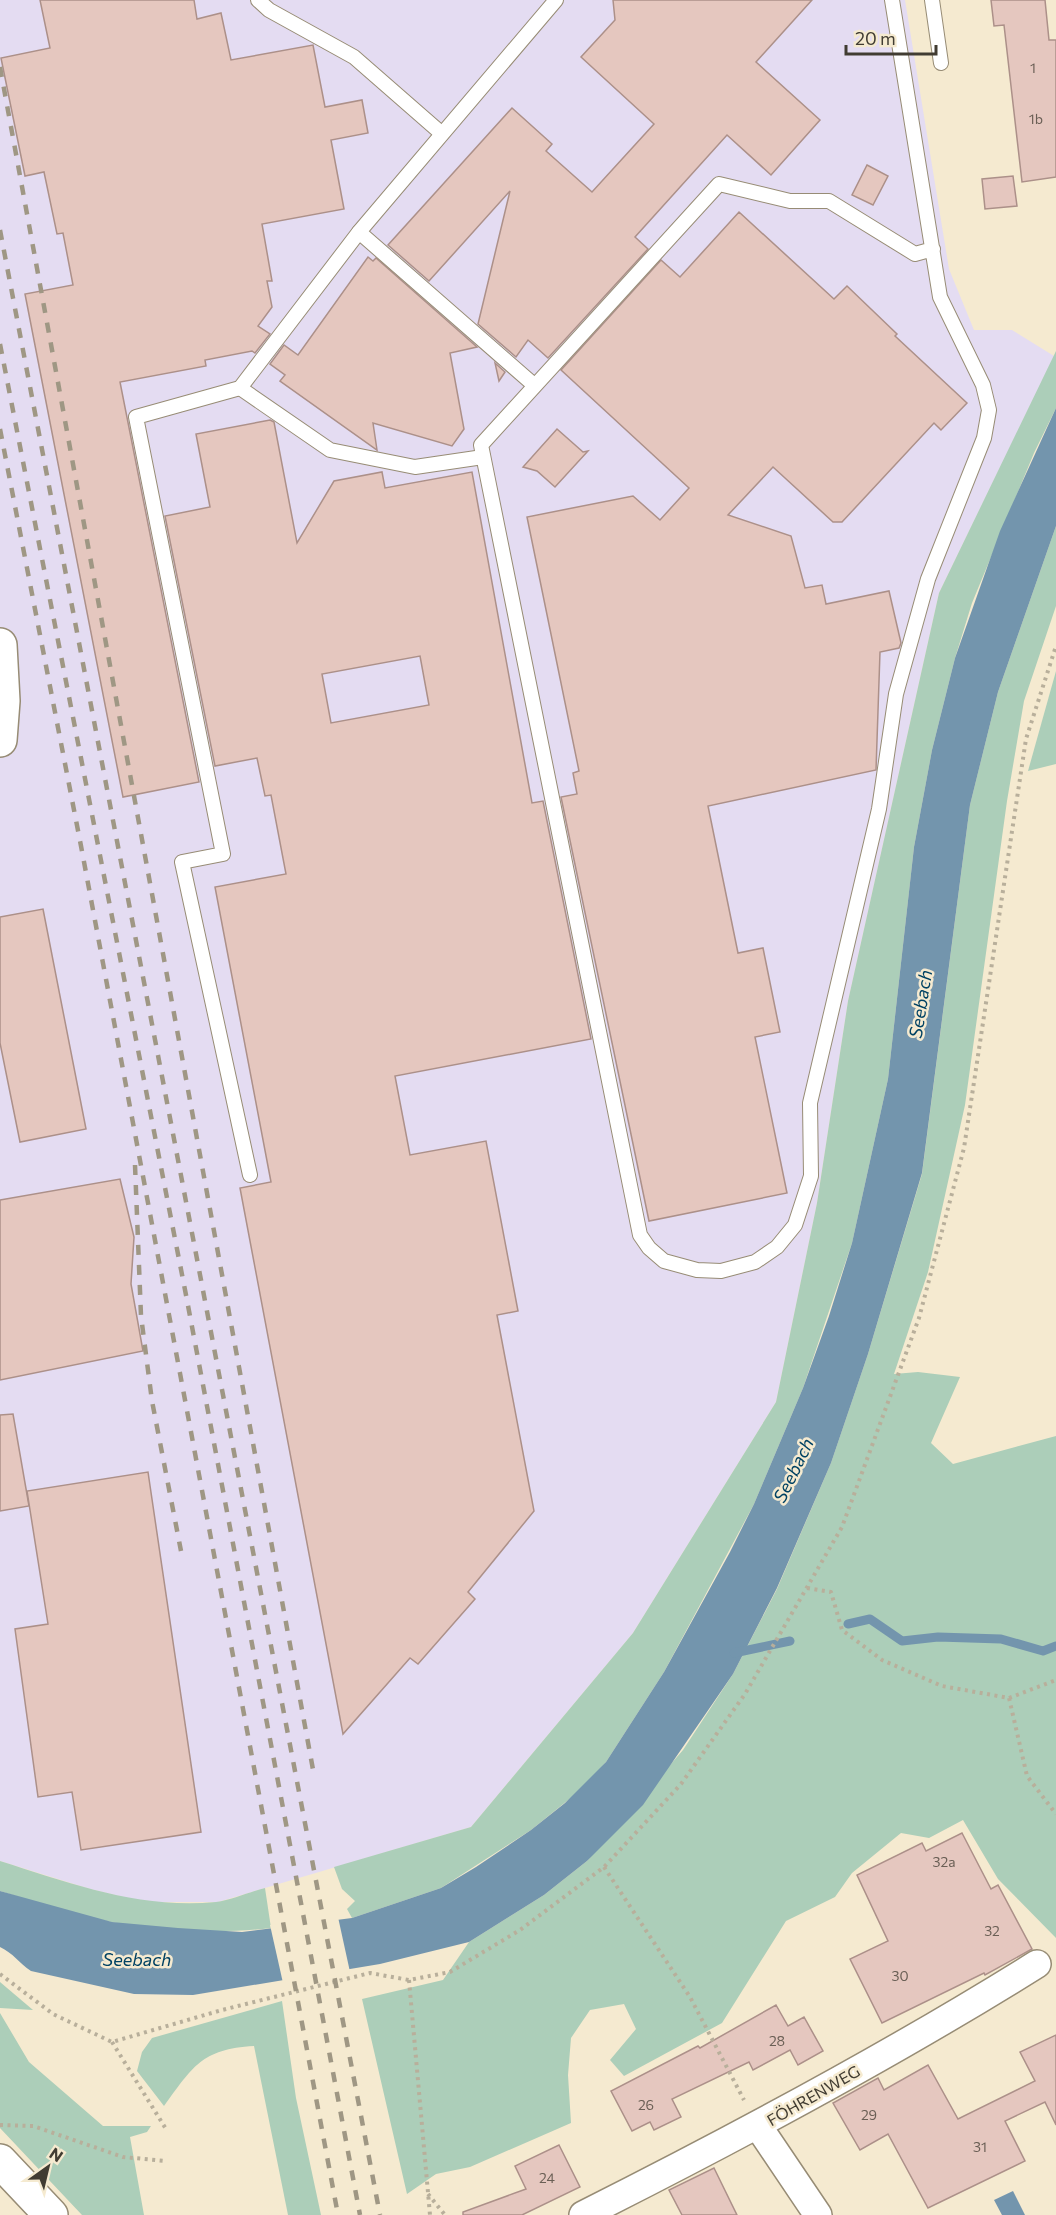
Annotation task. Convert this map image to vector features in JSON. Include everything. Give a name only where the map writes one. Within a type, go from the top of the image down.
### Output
[{"type":"street","points":[[0,645],[3,700],[0,740]]},
{"type":"street","name":"FÖHRENWEG","points":[[583,2215],[758,2126],[974,2004],[1037,1964]]},
{"type":"street","points":[[758,2126],[818,2215]]},
{"type":"street","points":[[0,2161],[51,2215]]},
{"type":"lane","points":[[258,0],[269,10],[354,57],[441,133]]},
{"type":"lane","points":[[250,1175],[182,862],[223,854],[136,417],[240,388],[359,232],[556,0]]},
{"type":"lane","points":[[892,0],[933,249],[940,297],[983,385],[988,410],[984,438],[928,579],[896,694],[879,809],[810,1103],[811,1176],[795,1225],[777,1247],[755,1262],[721,1271],[697,1270],[664,1261],[648,1248],[640,1235],[481,445],[718,184],[790,201],[829,201],[915,254],[933,249]]},
{"type":"lane","points":[[932,0],[941,63]]},
{"type":"lane","points":[[359,232],[534,386]]},
{"type":"lane","points":[[240,388],[330,450],[415,467],[483,457]]},
{"type":"path","points":[[112,2042],[222,2010],[370,1973],[410,1980],[450,1972],[520,1930],[604,1867],[681,1784],[745,1694],[842,1527],[919,1318],[961,1160],[1026,739],[1056,646]]},
{"type":"path","points":[[807,1588],[831,1592],[842,1630],[882,1660],[942,1686],[1009,1698],[1056,1680]]},
{"type":"path","points":[[1009,1698],[1027,1776],[1056,1814]]},
{"type":"path","points":[[604,1867],[690,1997],[758,2126]]},
{"type":"path","points":[[0,1974],[53,2013],[112,2042],[166,2130]]},
{"type":"path","points":[[410,1980],[430,2215]]},
{"type":"path","points":[[0,2125],[33,2126],[123,2157],[166,2161]]},
{"type":"path","points":[[428,2193],[445,2215]]},
{"type":"shaded area","points":[[0,0],[905,0],[949,269],[974,330],[1012,330],[1054,356],[939,593],[848,1001],[817,1203],[776,1402],[633,1633],[471,1827],[218,1902],[144,1902],[90,1889],[0,1861]]},
{"type":"green space","points":[[1056,351],[1056,408],[1034,453],[972,603],[955,658],[932,750],[914,847],[888,1079],[852,1243],[803,1388],[754,1504],[664,1672],[606,1762],[583,1788],[531,1830],[441,1888],[352,1918],[347,1909],[355,1901],[342,1889],[334,1867],[471,1827],[633,1633],[776,1402],[817,1203],[848,1001],[939,593]]},
{"type":"green space","points":[[1056,526],[1056,606],[1024,701],[1007,801],[965,1105],[928,1272],[894,1374],[918,1372],[960,1377],[931,1443],[953,1464],[1056,1436],[1056,1938],[998,1879],[963,1820],[929,1838],[901,1833],[852,1873],[835,1897],[786,1921],[722,2023],[624,2076],[610,2060],[636,2029],[624,2004],[590,2010],[571,2038],[568,2075],[571,2123],[470,2167],[436,2174],[407,2194],[362,1999],[443,1980],[469,1942],[544,1895],[587,1861],[683,1750],[733,1674],[777,1589],[831,1463],[868,1354],[922,1174],[970,805],[998,692]]},
{"type":"green space","points":[[1056,671],[1056,764],[1028,771]]},
{"type":"green space","points":[[0,1861],[106,1893],[160,1902],[216,1902],[265,1888],[271,1928],[232,1931],[170,1929],[130,1925],[83,1916],[0,1891]]},
{"type":"green space","points":[[0,1982],[33,2010],[0,2008]]},
{"type":"green space","points":[[282,2001],[296,2098],[321,2215],[288,2215],[254,2046],[222,2051],[200,2062],[164,2106],[137,2071],[142,2052],[152,2038]]},
{"type":"green space","points":[[0,2013],[29,2062],[103,2126],[151,2126],[147,2132],[130,2137],[144,2215],[82,2215],[0,2128]]},
{"type":"water","name":"Seebach","points":[[1056,408],[1056,526],[998,692],[970,805],[922,1173],[868,1354],[831,1463],[777,1588],[733,1674],[643,1805],[587,1861],[544,1895],[469,1942],[380,1964],[193,1995],[134,1994],[31,1971],[0,1947],[0,1891],[112,1922],[178,1928],[242,1932],[352,1918],[441,1888],[476,1867],[531,1830],[565,1803],[606,1762],[664,1672],[754,1504],[803,1388],[829,1316],[852,1243],[888,1079],[914,847],[932,750],[955,658],[1000,531]]},
{"type":"water","points":[[1013,2191],[1025,2215],[1002,2215],[994,2200]]},
{"type":"pier","points":[[338,1917],[350,1972],[283,1983],[270,1925]]},
{"type":"building","points":[[40,0],[194,0],[197,19],[221,13],[231,60],[313,45],[325,107],[362,100],[368,133],[331,140],[344,209],[262,224],[272,281],[267,281],[272,307],[258,326],[270,334],[255,353],[252,351],[205,360],[206,366],[120,382],[199,782],[123,797],[25,294],[73,285],[63,233],[57,234],[44,172],[25,176],[1,58],[50,48]]},
{"type":"building","points":[[613,0],[812,0],[756,62],[820,120],[771,175],[727,135],[635,237],[648,249],[548,358],[528,340],[516,357],[478,324],[510,191],[429,281],[388,245],[512,108],[552,144],[546,151],[592,192],[654,124],[581,57],[615,20]]},
{"type":"building","points":[[991,0],[1045,0],[1049,40],[1056,40],[1056,177],[1022,182],[1004,25],[994,26]]},
{"type":"building","points":[[867,165],[888,176],[873,205],[852,195]]},
{"type":"building","points":[[1013,176],[1017,206],[985,209],[982,179]]},
{"type":"building","points":[[739,212],[834,299],[847,286],[897,334],[895,336],[967,403],[941,430],[934,423],[842,522],[833,522],[773,467],[728,515],[791,536],[805,588],[822,585],[826,604],[889,591],[901,643],[899,648],[880,652],[876,770],[708,806],[738,953],[763,948],[780,1032],[755,1037],[787,1193],[649,1221],[561,797],[577,794],[573,773],[579,771],[527,517],[633,496],[660,520],[689,488],[561,370],[661,260],[680,277]]},
{"type":"building","points":[[368,257],[373,261],[376,258],[477,347],[450,353],[464,429],[452,446],[373,423],[377,450],[280,381],[285,375],[270,364],[284,345],[298,355]]},
{"type":"building","points":[[495,363],[505,372],[499,381]]},
{"type":"building","points":[[270,420],[274,422],[297,543],[334,481],[382,472],[385,488],[472,472],[532,803],[543,801],[591,1039],[395,1076],[410,1155],[486,1141],[518,1311],[497,1315],[534,1511],[468,1592],[475,1599],[418,1664],[410,1658],[343,1734],[240,1188],[271,1182],[215,887],[286,874],[271,795],[265,796],[257,758],[215,766],[165,516],[210,507],[196,434]],"holes":[[[420,656],[429,705],[331,723],[322,674]]]},
{"type":"building","points":[[557,429],[583,452],[588,451],[555,487],[537,471],[523,467]]},
{"type":"building","points":[[43,909],[86,1129],[20,1142],[0,1043],[0,917]]},
{"type":"building","points":[[120,1179],[134,1237],[131,1284],[143,1351],[0,1380],[0,1200]]},
{"type":"building","points":[[13,1414],[29,1506],[0,1511],[0,1415]]},
{"type":"building","points":[[148,1472],[201,1832],[81,1850],[72,1792],[38,1797],[15,1629],[48,1624],[27,1491]]},
{"type":"building","points":[[962,1833],[991,1889],[998,1885],[1032,1949],[985,1975],[984,1973],[882,2023],[850,1959],[888,1941],[857,1875],[922,1843],[926,1851]]},
{"type":"building","points":[[776,2005],[788,2026],[804,2017],[823,2051],[798,2065],[790,2050],[753,2070],[749,2062],[672,2099],[681,2117],[654,2130],[650,2122],[632,2131],[611,2091],[698,2046],[700,2048]]},
{"type":"building","points":[[1056,2035],[1056,2125],[1045,2102],[1005,2121],[1025,2161],[928,2208],[888,2134],[860,2150],[833,2103],[878,2078],[884,2090],[928,2065],[958,2119],[1035,2081],[1020,2052]]},
{"type":"building","points":[[559,2145],[580,2187],[522,2215],[463,2215],[463,2212],[526,2189],[515,2166]]},
{"type":"building","points":[[714,2168],[737,2215],[682,2215],[669,2190]]},
{"type":"waterway","points":[[848,1624],[870,1619],[902,1641],[938,1637],[1001,1639],[1043,1651],[1056,1646]]},
{"type":"waterway","points":[[734,1653],[790,1641]]},
{"type":"railway","points":[[0,67],[314,1775]]},
{"type":"railway","points":[[0,230],[380,2215]]},
{"type":"railway","points":[[0,344],[186,1295],[360,2215]]},
{"type":"railway","points":[[0,429],[81,846],[338,2215]]},
{"type":"railway","points":[[135,1165],[141,1316],[152,1401],[181,1551]]}]
